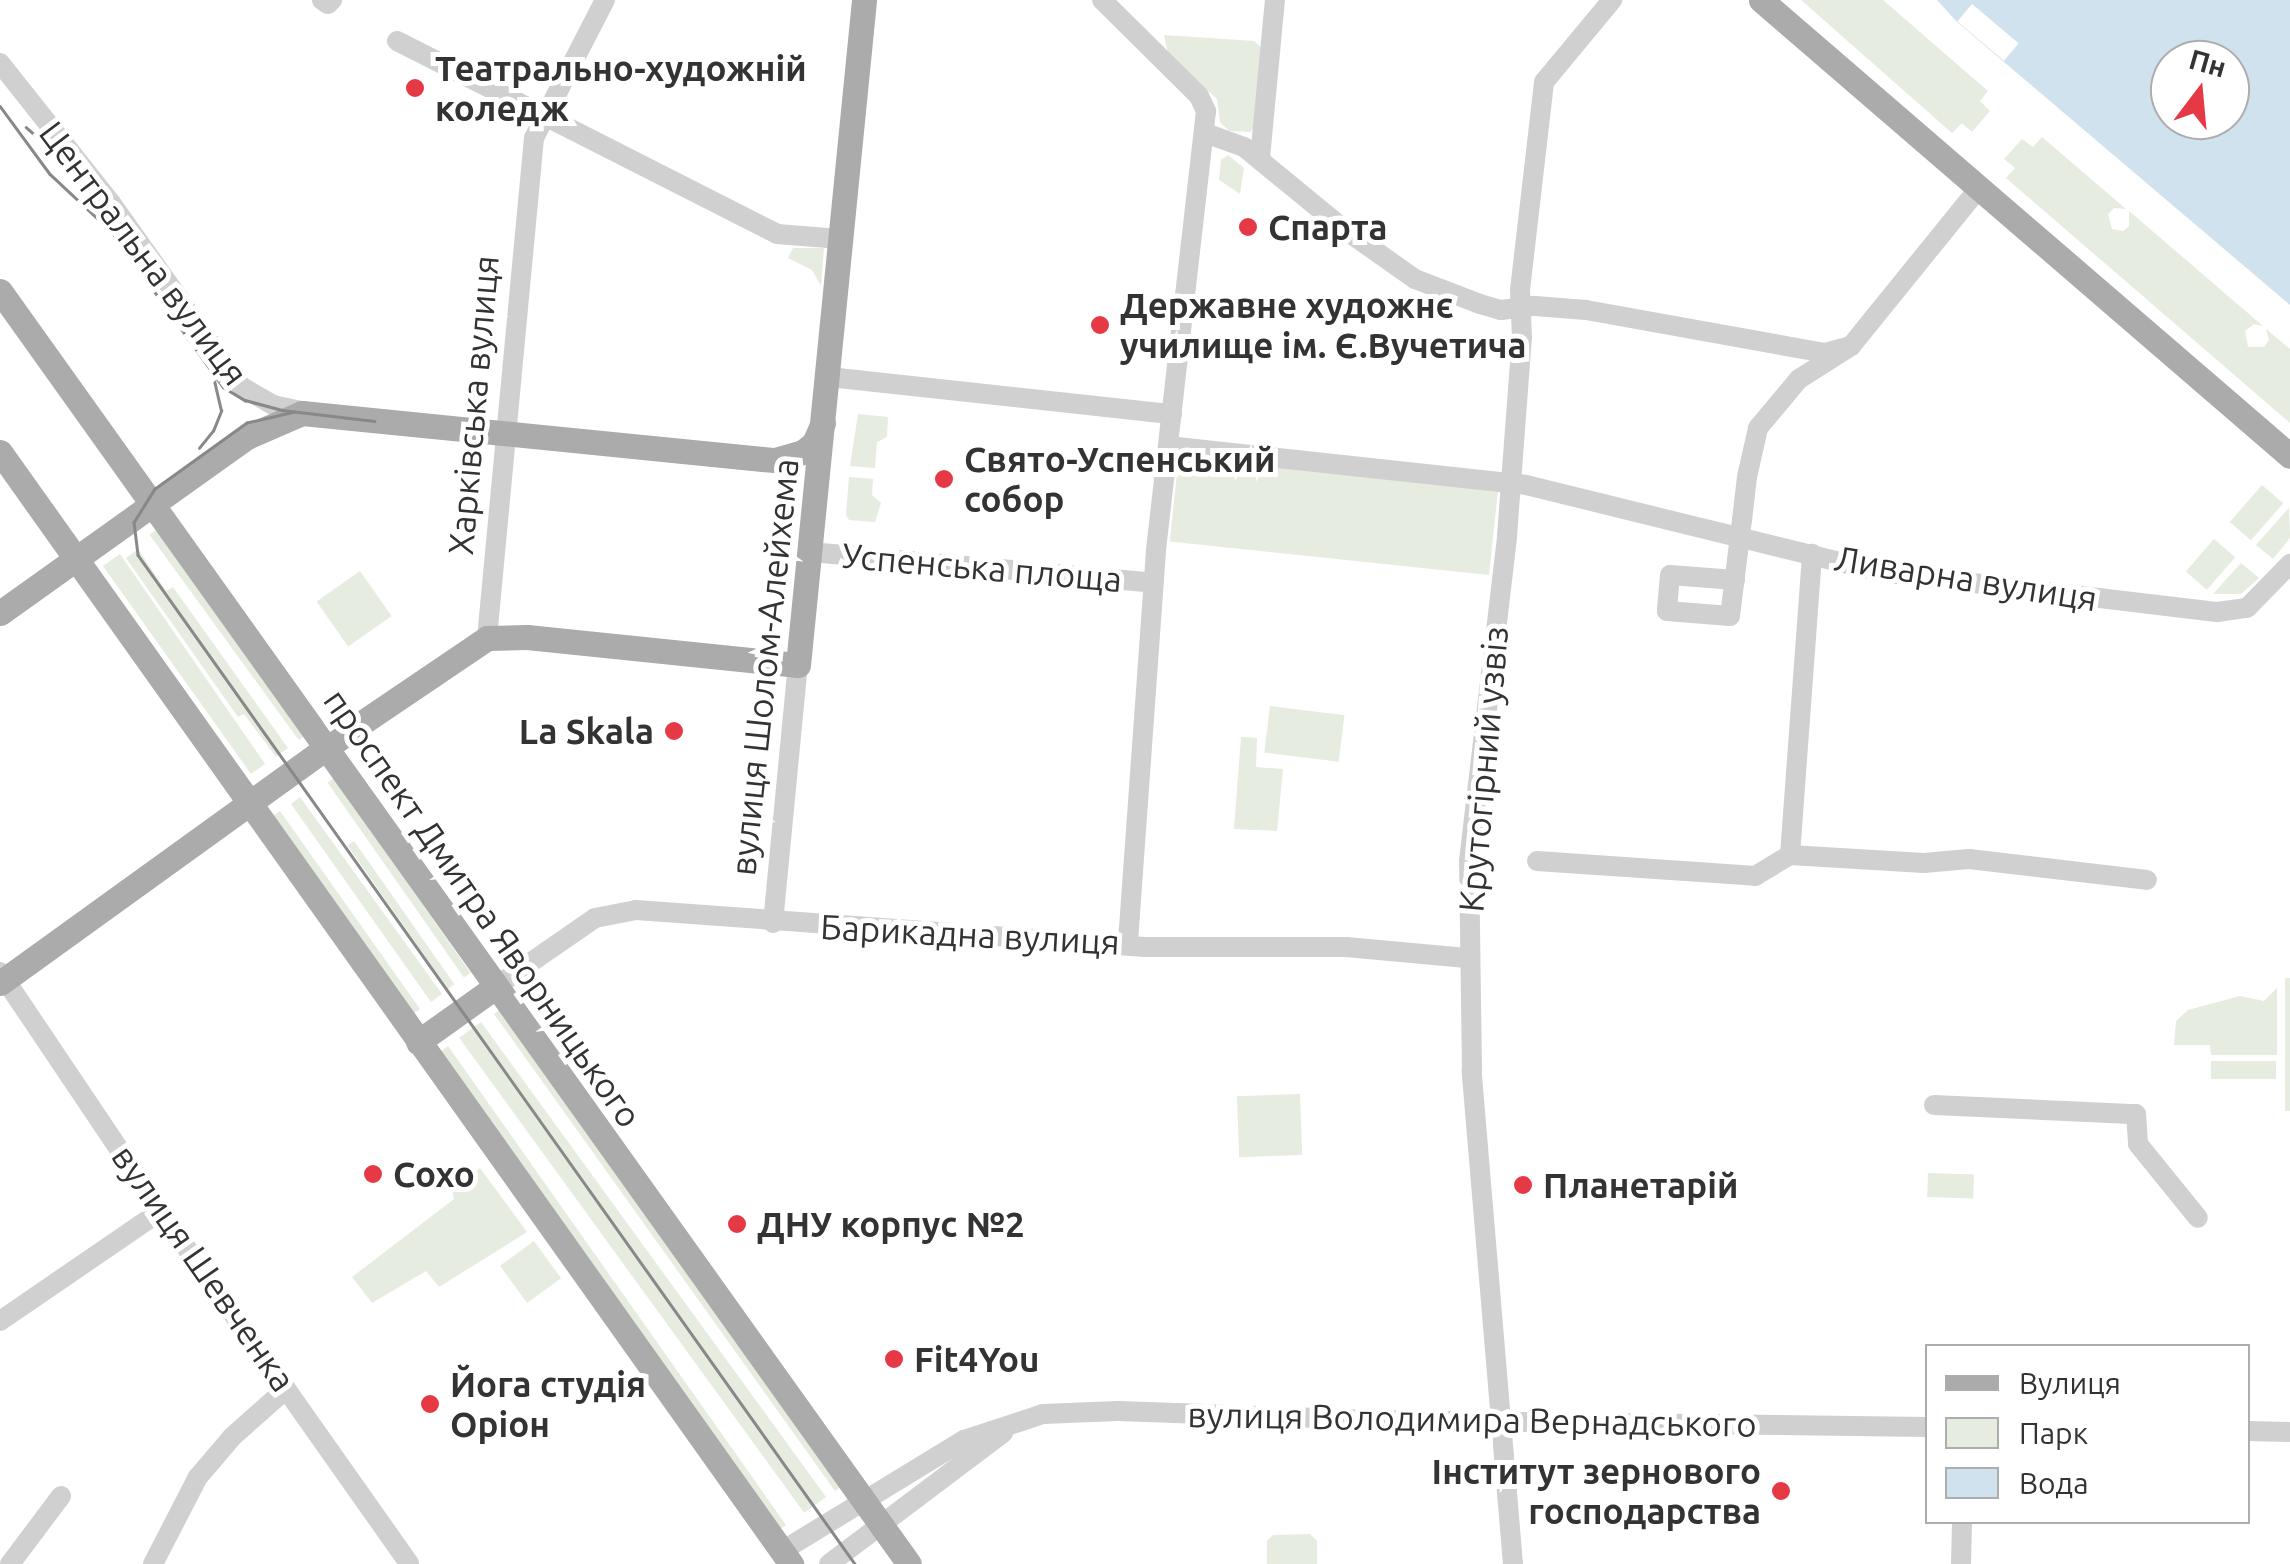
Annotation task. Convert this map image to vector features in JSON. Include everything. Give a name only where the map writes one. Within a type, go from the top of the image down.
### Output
[{"type":"main road","name":"вулиця Шолом-Алейхема","points":[[798,664],[864,0]]},
{"type":"main road","points":[[1760,0],[2290,456]]},
{"type":"main road","name":"проспект Дмитра Яворницького","points":[[0,292],[909,1564]]},
{"type":"main road","points":[[0,613],[247,437],[288,417],[309,412],[776,460],[803,452],[814,443],[825,419]]},
{"type":"main road","points":[[0,452],[252,803],[778,1560]]},
{"type":"main road","points":[[776,460],[798,472],[808,484],[814,510]]},
{"type":"main road","points":[[2,978],[487,638],[527,637],[798,664]]},
{"type":"main road","points":[[418,1042],[496,988]]},
{"type":"street","name":"Харківська вулиця","points":[[487,638],[534,138],[604,0]]},
{"type":"street","points":[[1102,0],[1199,96],[1206,111],[1154,583],[1128,942]]},
{"type":"street","points":[[1260,158],[1274,0]]},
{"type":"street","name":"Крутогірний узвіз","points":[[1513,1564],[1472,1071],[1469,861],[1510,482],[1522,338],[1520,310],[1544,82],[1612,0]]},
{"type":"street","points":[[397,41],[777,234],[840,239]]},
{"type":"street","name":"Центральна вулиця","points":[[0,63],[107,198],[242,386],[273,405],[309,412]]},
{"type":"street","points":[[1205,133],[1260,158],[1344,229],[1415,279],[1480,304],[1520,310],[1534,306],[1586,310],[1824,353],[1851,346]]},
{"type":"street","points":[[1735,580],[1758,428],[1798,379],[1851,346],[1979,188]]},
{"type":"street","points":[[828,377],[1172,414]]},
{"type":"street","points":[[1168,446],[1510,482]]},
{"type":"street","name":"Ливарна вулиця","points":[[1510,482],[1881,572],[2217,612],[2247,608],[2290,564]]},
{"type":"street","name":"Успенська площа","points":[[810,552],[1154,583]]},
{"type":"street","points":[[1790,856],[1812,554]]},
{"type":"street","name":"вулиця Шолом-Алейхема","points":[[774,922],[798,664]]},
{"type":"street","points":[[1537,861],[1755,876],[1790,856],[1924,862],[1969,860],[2147,880]]},
{"type":"street","name":"Барикадна вулиця","points":[[496,988],[595,918],[636,910],[774,922],[1128,942],[1144,947],[1346,947],[1468,958]]},
{"type":"street","name":"вулиця Шевченка","points":[[2,978],[409,1564]]},
{"type":"street","points":[[1934,1105],[2136,1114],[2138,1144],[2198,1218]]},
{"type":"street","points":[[0,1321],[162,1210]]},
{"type":"street","points":[[153,1564],[198,1476],[227,1442],[286,1390]]},
{"type":"street","name":"вулиця Володимира Вернадського","points":[[778,1560],[964,1440],[1043,1414],[1118,1411],[1373,1420],[1500,1418],[1925,1427]]},
{"type":"street","name":"вулиця Володимира Вернадського","points":[[829,1564],[1018,1422]]},
{"type":"street","points":[[2250,1431],[2290,1432]]},
{"type":"street","points":[[10,1564],[61,1496]]},
{"type":"street","points":[[1961,1564],[1962,1524]]},
{"type":"green space","points":[[1801,0],[1883,0],[1988,91],[1980,101],[1990,111],[1972,132],[1962,123],[1952,133]]},
{"type":"green space","points":[[1164,35],[1254,41],[1261,47],[1256,126],[1250,132],[1229,131],[1220,122],[1217,99],[1168,54]]},
{"type":"green space","points":[[2042,137],[2126,209],[2114,208],[2108,214],[2112,229],[2123,231],[2129,226],[2129,211],[2263,326],[2254,324],[2245,331],[2248,347],[2264,347],[2269,340],[2266,329],[2290,349],[2290,423],[2006,178],[2015,168],[2004,159],[2022,139],[2033,147]]},
{"type":"green space","points":[[1228,155],[1244,168],[1240,194],[1219,180],[1221,160]]},
{"type":"green space","points":[[793,248],[824,248],[821,286],[812,270],[788,258]]},
{"type":"green space","points":[[858,414],[888,417],[887,437],[877,442],[875,468],[850,466]]},
{"type":"green space","points":[[1179,454],[1498,488],[1489,575],[1170,542]]},
{"type":"green space","points":[[849,477],[873,479],[872,495],[881,503],[875,522],[849,520],[846,515]]},
{"type":"green space","points":[[2262,485],[2283,503],[2251,540],[2230,522]]},
{"type":"green space","points":[[2289,508],[2290,538],[2273,559],[2256,545]]},
{"type":"green space","points":[[156,530],[305,735],[299,740],[150,535]]},
{"type":"green space","points":[[2214,539],[2235,557],[2207,590],[2186,571]]},
{"type":"green space","points":[[138,549],[166,591],[173,587],[288,748],[276,757],[244,714],[238,717],[126,558]]},
{"type":"green space","points":[[120,554],[265,764],[251,774],[103,566]]},
{"type":"green space","points":[[2241,563],[2259,578],[2241,594],[2213,594]]},
{"type":"green space","points":[[360,571],[392,616],[348,646],[317,601]]},
{"type":"green space","points":[[1270,706],[1344,715],[1339,762],[1264,753]]},
{"type":"green space","points":[[1241,737],[1257,738],[1256,767],[1283,769],[1277,831],[1234,829]]},
{"type":"green space","points":[[334,778],[471,973],[464,978],[327,783]]},
{"type":"green space","points":[[300,797],[442,994],[431,1002],[291,804]]},
{"type":"green space","points":[[280,811],[420,1009],[413,1014],[272,817]]},
{"type":"green space","points":[[354,841],[454,984],[448,989],[347,846]]},
{"type":"green space","points":[[2285,978],[2290,978],[2290,1111],[2285,1111]]},
{"type":"green space","points":[[2277,988],[2277,1055],[2211,1055],[2210,1045],[2174,1045],[2176,1021],[2188,1010],[2240,996],[2264,1001]]},
{"type":"green space","points":[[501,1009],[841,1487],[835,1491],[494,1014]]},
{"type":"green space","points":[[481,1022],[826,1497],[804,1513],[459,1038]]},
{"type":"green space","points":[[448,1046],[786,1525],[779,1530],[439,1053]]},
{"type":"green space","points":[[2211,1061],[2276,1061],[2276,1079],[2211,1079]]},
{"type":"green space","points":[[1300,1094],[1302,1155],[1239,1157],[1237,1096]]},
{"type":"green space","points":[[480,1168],[527,1232],[439,1287],[426,1271],[372,1303],[352,1277],[454,1199],[452,1189]]},
{"type":"green space","points":[[1928,1173],[1974,1175],[1973,1199],[1927,1197]]},
{"type":"green space","points":[[534,1241],[561,1278],[527,1303],[500,1266]]},
{"type":"green space","points":[[1310,1534],[1317,1541],[1317,1564],[1267,1564],[1267,1541],[1273,1535]]},
{"type":"water","points":[[1937,0],[2290,0],[2290,305],[1957,22]]},
{"type":"pier","points":[[1972,4],[2019,43],[2004,61],[1957,22]]},
{"type":"tram line","points":[[0,106],[50,174],[111,231],[223,387],[245,400],[282,410],[374,421]]},
{"type":"tram line","points":[[26,127],[86,181],[120,223]]},
{"type":"tram line","points":[[199,448],[213,431],[221,411],[213,376]]},
{"type":"tram line","points":[[295,412],[247,423],[155,489],[134,522],[138,555],[855,1564]]},
{"type":"place","name":"Театрально-художній коледж","points":[[415,88]]},
{"type":"place","name":"Спарта","points":[[1248,227]]},
{"type":"place","name":"Державне художнє училище ім. Є.Вучетича","points":[[1100,325]]},
{"type":"place","name":"Свято-Успенський собор","points":[[944,479]]},
{"type":"place","name":"La Skala","points":[[674,731]]},
{"type":"place","name":"Сохо","points":[[373,1174]]},
{"type":"place","name":"Планетарій","points":[[1523,1185]]},
{"type":"place","name":"ДНУ корпус №2","points":[[737,1224]]},
{"type":"place","name":"Fit4You","points":[[894,1359]]},
{"type":"place","name":"Йога студія Оріон","points":[[430,1404]]},
{"type":"place","name":"Інститут зернового господарства","points":[[1781,1491]]}]
